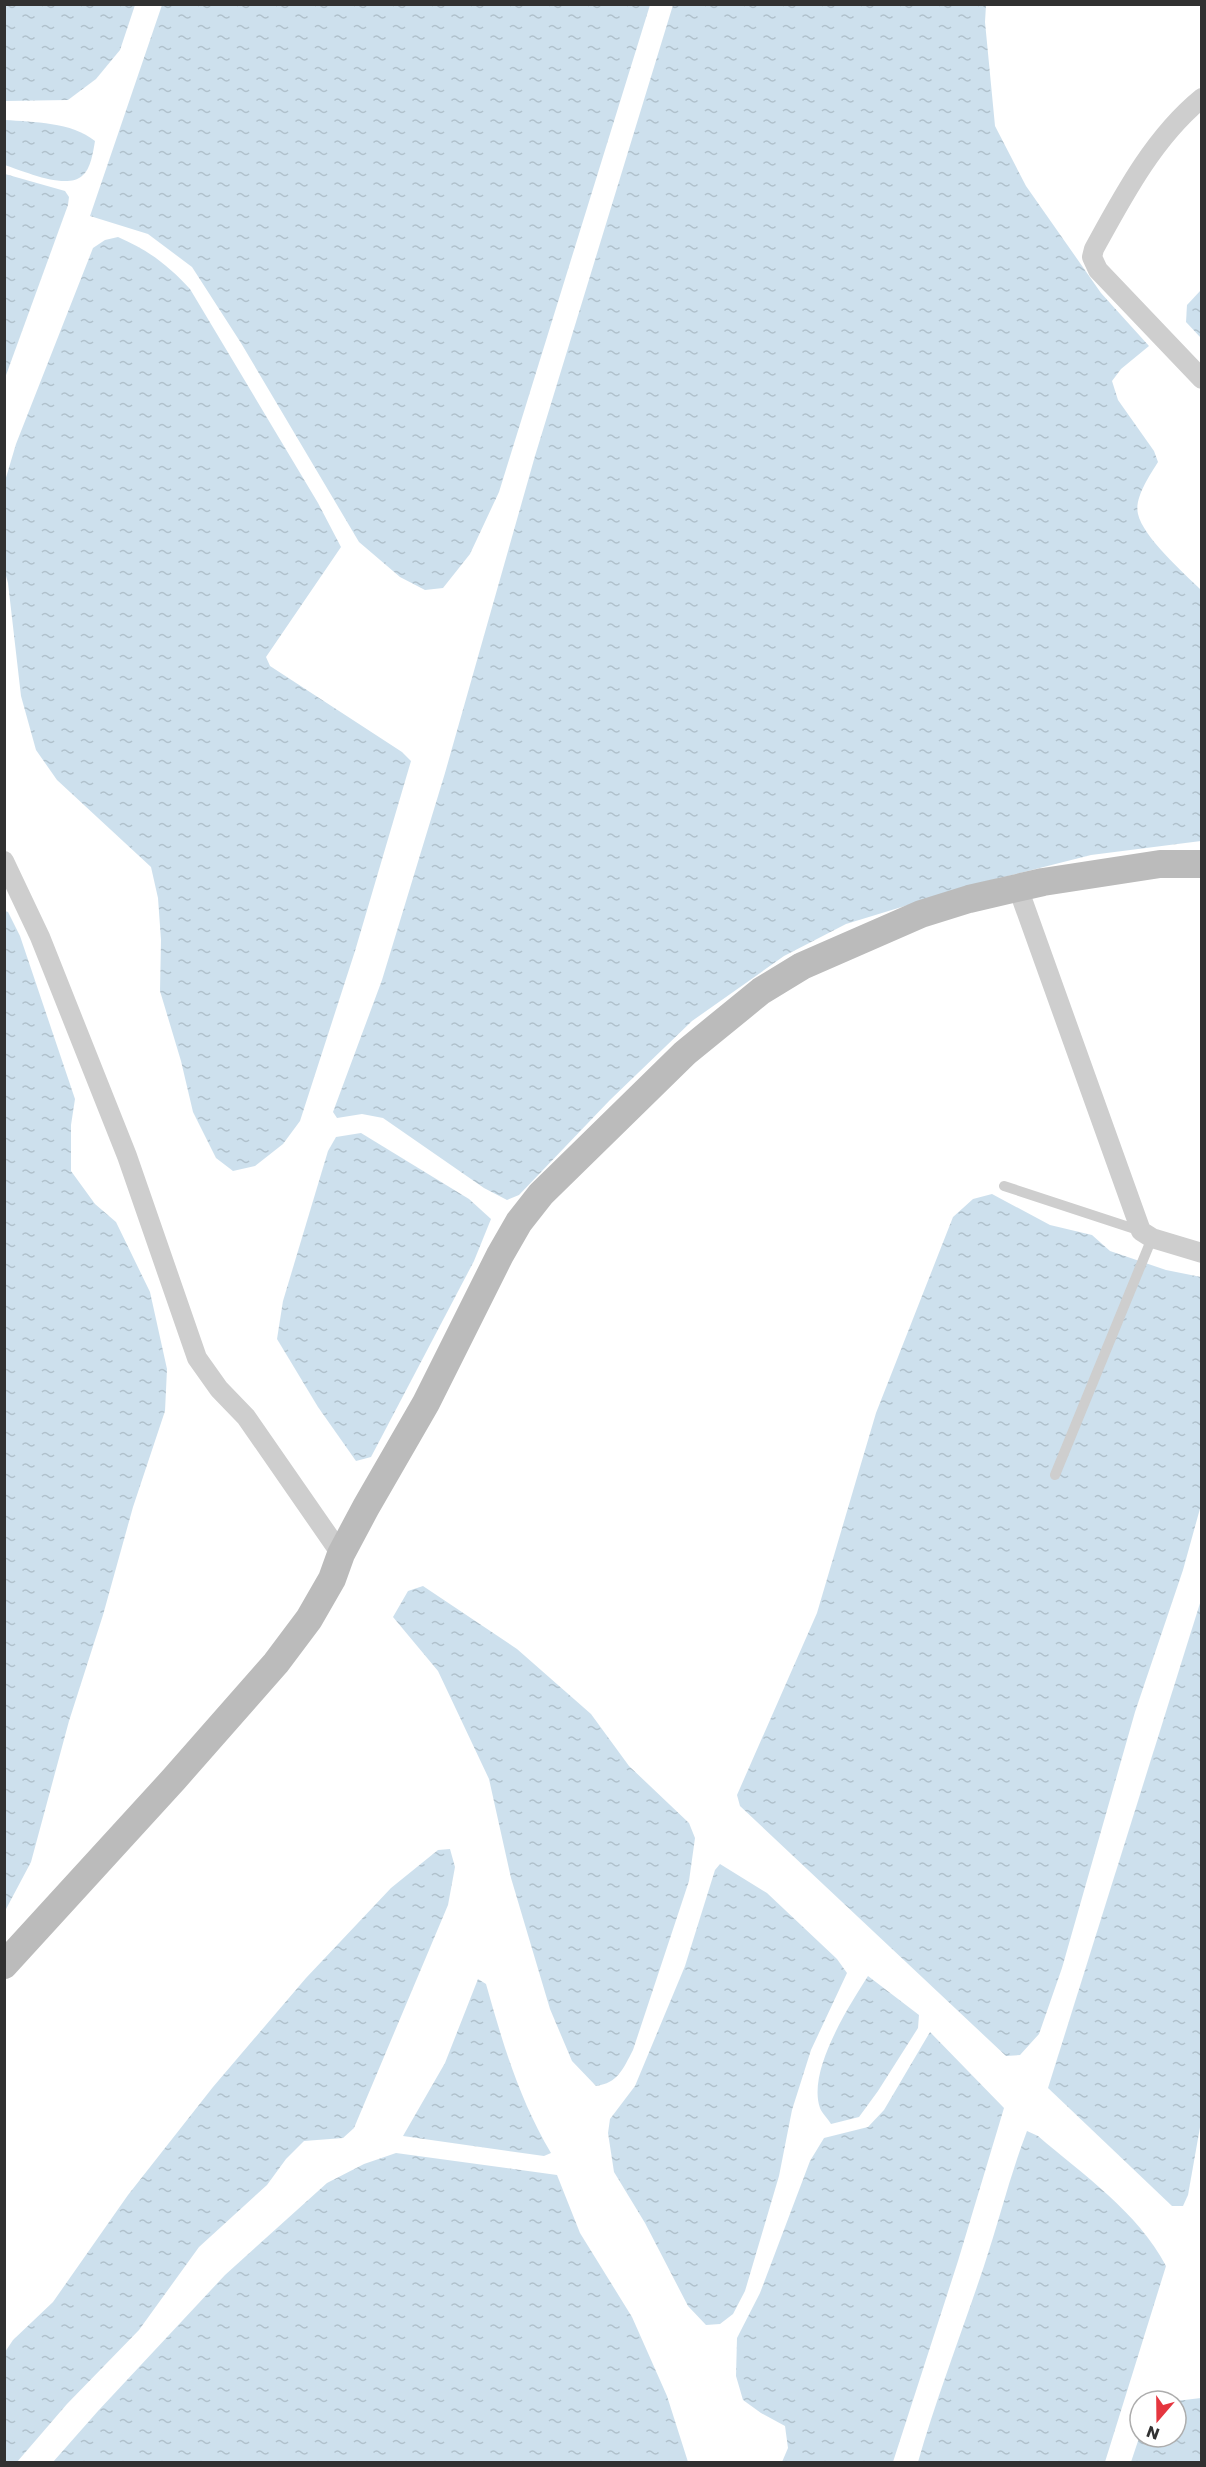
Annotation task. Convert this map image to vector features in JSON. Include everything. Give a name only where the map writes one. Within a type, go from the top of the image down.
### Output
[{"type":"street","points":[[1202,98],[1171,127],[1136,177],[1094,249],[1092,257],[1098,270],[1202,379]]},
{"type":"street","points":[[4,861],[40,937],[127,1156],[197,1358],[219,1389],[246,1417],[341,1554]]},
{"type":"street","points":[[4,1965],[174,1779],[276,1663],[309,1619],[332,1579],[341,1554],[426,1403],[500,1255],[519,1222],[541,1194],[685,1053],[761,991],[802,966],[921,914],[969,899],[1018,888],[1160,864],[1202,864]]},
{"type":"street","points":[[1018,888],[1147,1234],[1202,1253]]},
{"type":"lane","points":[[1004,1186],[1147,1234],[1055,1475]]},
{"type":"water","points":[[5,4],[135,5],[120,50],[96,79],[68,100],[5,101]]},
{"type":"water","points":[[162,5],[650,5],[499,492],[470,554],[443,588],[425,590],[400,577],[359,542],[241,343],[192,267],[148,234],[90,216]]},
{"type":"water","points":[[673,5],[986,5],[985,22],[995,126],[1026,186],[1101,293],[1149,346],[1121,369],[1112,381],[1118,400],[1154,451],[1158,462],[1138,501],[1137,508],[1141,523],[1156,544],[1201,590],[1201,841],[1091,855],[980,883],[846,924],[784,956],[692,1021],[610,1100],[519,1195],[507,1200],[484,1188],[383,1118],[362,1114],[337,1118],[333,1112],[382,980],[445,773],[535,456]]},
{"type":"water","points":[[5,120],[52,124],[86,135],[95,141],[88,169],[75,180],[66,181],[44,178],[5,165]]},
{"type":"water","points":[[5,174],[65,191],[69,197],[5,378]]},
{"type":"water","points":[[118,237],[157,259],[190,289],[318,503],[341,547],[266,657],[270,666],[402,752],[411,761],[355,951],[300,1121],[283,1144],[255,1166],[233,1171],[216,1158],[193,1112],[181,1061],[160,991],[161,940],[158,898],[151,867],[57,780],[36,750],[21,696],[5,572],[5,481],[16,444],[93,248],[105,240]]},
{"type":"water","points":[[1201,290],[1201,338],[1186,322],[1187,305]]},
{"type":"water","points":[[5,911],[8,912],[20,936],[75,1099],[71,1125],[71,1171],[95,1204],[116,1222],[150,1292],[167,1369],[165,1411],[133,1507],[103,1615],[69,1721],[31,1862],[5,1911]]},
{"type":"water","points":[[361,1133],[469,1199],[491,1219],[474,1261],[371,1457],[356,1461],[318,1407],[277,1339],[283,1301],[328,1151],[336,1137]]},
{"type":"water","points":[[992,1194],[1050,1225],[1092,1235],[1110,1251],[1166,1270],[1201,1277],[1201,1505],[1183,1570],[1135,1712],[1062,1968],[1039,2034],[1020,2055],[1006,2056],[740,1806],[737,1795],[817,1613],[876,1413],[953,1217],[973,1199]]},
{"type":"water","points":[[423,1586],[517,1649],[591,1714],[629,1766],[689,1823],[695,1838],[689,1881],[633,2050],[619,2074],[610,2082],[596,2086],[572,2061],[550,2009],[511,1878],[489,1779],[438,1671],[393,1617],[408,1591]]},
{"type":"water","points":[[1201,1600],[1202,2116],[1188,2195],[1183,2206],[1172,2206],[1048,2088]]},
{"type":"water","points":[[450,1849],[455,1867],[448,1905],[354,2128],[343,2138],[304,2141],[286,2159],[267,2185],[199,2247],[139,2330],[67,2404],[17,2462],[5,2462],[5,2352],[13,2340],[53,2302],[128,2195],[213,2087],[306,1978],[391,1888],[438,1850]]},
{"type":"water","points":[[720,1864],[767,1893],[837,1959],[847,1973],[811,2050],[792,2110],[779,2176],[745,2291],[733,2314],[720,2324],[706,2325],[688,2306],[645,2223],[614,2172],[608,2133],[610,2119],[635,2086],[685,1966],[715,1870]]},
{"type":"water","points":[[868,1976],[919,2015],[918,2028],[859,2117],[831,2124],[820,2108],[819,2076],[832,2039]]},
{"type":"water","points":[[478,1979],[486,1984],[521,2092],[551,2153],[544,2156],[403,2136],[445,2063]]},
{"type":"water","points":[[930,2032],[1004,2108],[958,2261],[893,2462],[782,2462],[788,2448],[785,2426],[743,2400],[736,2376],[737,2338],[760,2293],[810,2161],[824,2138],[868,2127],[884,2110]]},
{"type":"water","points":[[1027,2131],[1038,2136],[1125,2211],[1154,2246],[1166,2266],[1105,2462],[918,2462],[941,2388],[984,2266]]},
{"type":"water","points":[[396,2153],[557,2175],[580,2233],[632,2317],[667,2396],[688,2462],[53,2462],[225,2275],[327,2183],[364,2164]]},
{"type":"water","points":[[1201,2398],[1201,2462],[1131,2462],[1135,2449],[1188,2449],[1188,2400]]}]
